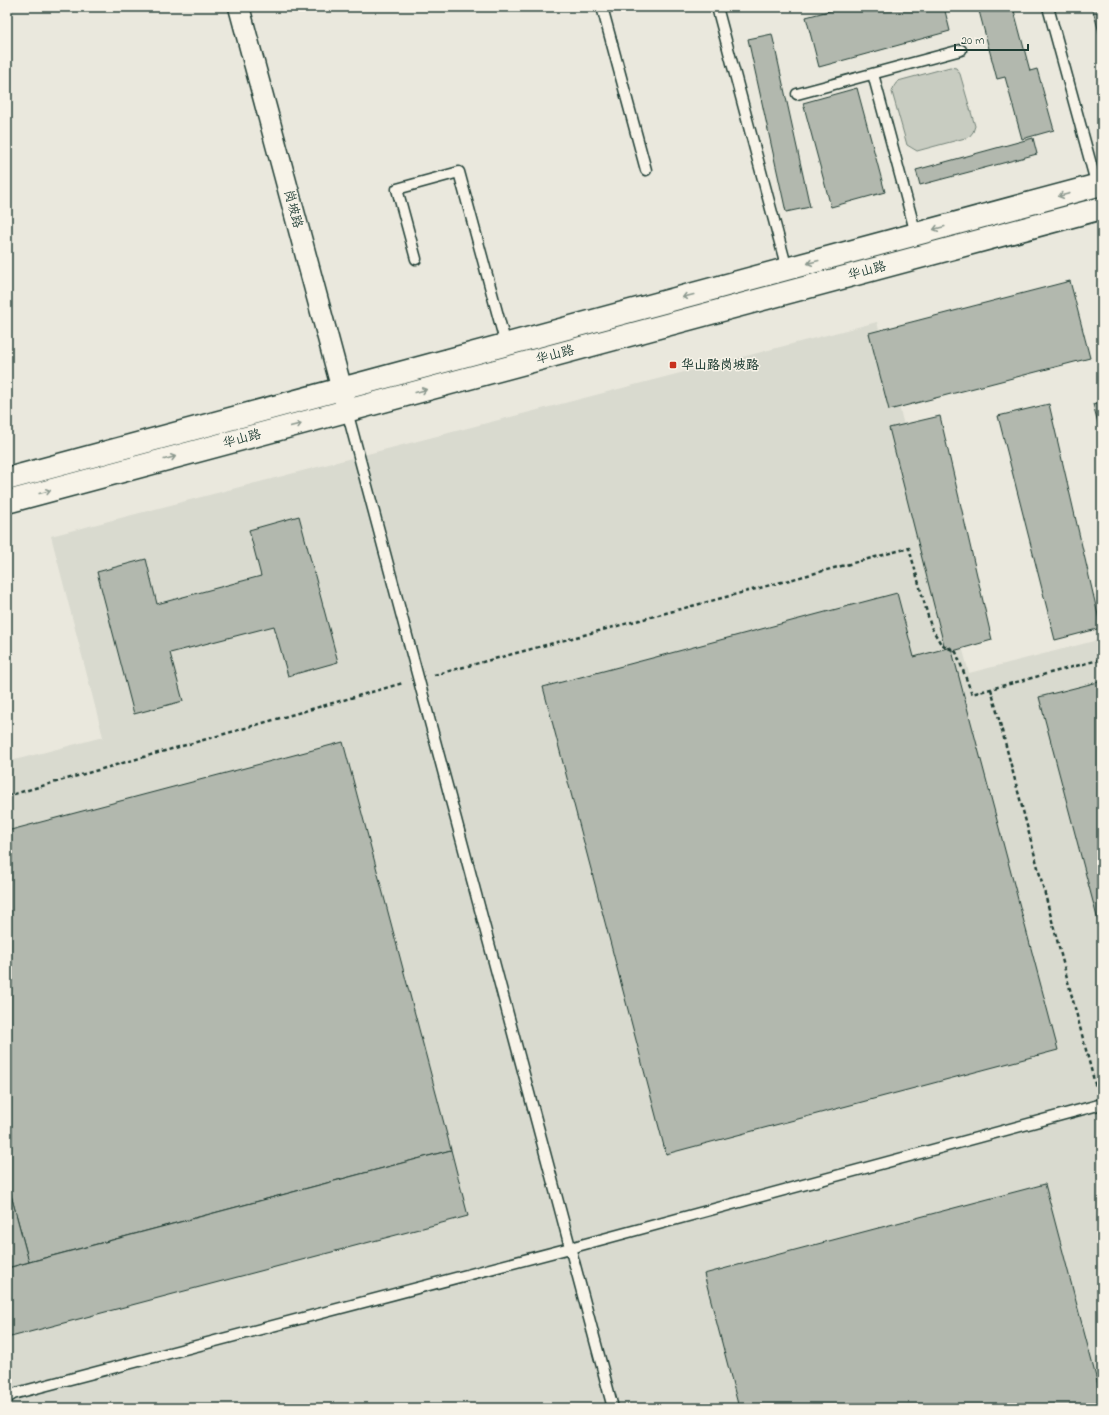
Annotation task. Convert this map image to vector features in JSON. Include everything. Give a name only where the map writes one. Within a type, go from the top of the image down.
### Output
[{"type":"street","name":"岗坡路","points":[[239,7],[347,411]]},
{"type":"street","name":"华山路","points":[[7,479],[1099,185]]},
{"type":"street","name":"华山路","points":[[7,502],[1102,208]]},
{"type":"lane","points":[[602,7],[646,170]]},
{"type":"lane","points":[[717,7],[787,269]]},
{"type":"lane","points":[[1048,7],[1099,185]]},
{"type":"lane","points":[[797,94],[961,50]]},
{"type":"lane","points":[[873,74],[916,234]]},
{"type":"lane","points":[[416,259],[397,189],[459,172],[506,345]]},
{"type":"lane","points":[[347,411],[613,1408]]},
{"type":"lane","points":[[9,1396],[570,1248],[1101,1105]]},
{"type":"path","points":[[7,796],[419,679],[909,548],[931,627],[941,644],[956,652],[972,694],[1102,659]]},
{"type":"path","points":[[991,689],[1101,1105]]},
{"type":"shaded area","points":[[950,67],[956,68],[960,74],[975,126],[973,132],[969,137],[917,151],[907,145],[892,92],[894,86],[898,81]]},
{"type":"shaded area","points":[[877,322],[969,673],[1102,639],[1102,1408],[7,1408],[7,762],[103,737],[51,536]]},
{"type":"building","points":[[844,7],[944,7],[950,31],[819,67],[806,17]]},
{"type":"building","points":[[978,7],[1013,7],[1030,71],[1037,69],[1054,130],[1022,139],[1005,77],[997,79]]},
{"type":"building","points":[[1092,7],[1102,7],[1102,43]]},
{"type":"building","points":[[772,34],[810,207],[786,212],[748,39]]},
{"type":"building","points":[[857,88],[885,192],[831,207],[803,103]]},
{"type":"building","points":[[1033,138],[1037,154],[920,185],[916,170]]},
{"type":"building","points":[[1070,281],[1090,358],[889,410],[869,333]]},
{"type":"building","points":[[1102,402],[1102,438],[1093,404]]},
{"type":"building","points":[[1049,404],[1101,628],[1055,640],[998,416]]},
{"type":"building","points":[[940,416],[992,640],[946,653],[889,428]]},
{"type":"building","points":[[299,516],[338,662],[288,676],[274,626],[170,653],[183,701],[134,714],[97,572],[146,559],[157,604],[261,576],[249,530]]},
{"type":"building","points":[[897,593],[914,657],[951,647],[1058,1050],[666,1154],[543,687]]},
{"type":"building","points":[[1102,681],[1102,936],[1039,697]]},
{"type":"building","points":[[343,742],[451,1150],[29,1262],[7,1180],[7,831]]},
{"type":"building","points":[[451,1150],[468,1216],[7,1338],[7,1268]]},
{"type":"building","points":[[7,1180],[29,1262],[7,1268]]},
{"type":"building","points":[[1045,1184],[1102,1400],[1102,1408],[739,1408],[704,1274]]},
{"type":"place","name":"华山路岗坡路","points":[[673,365]]}]
